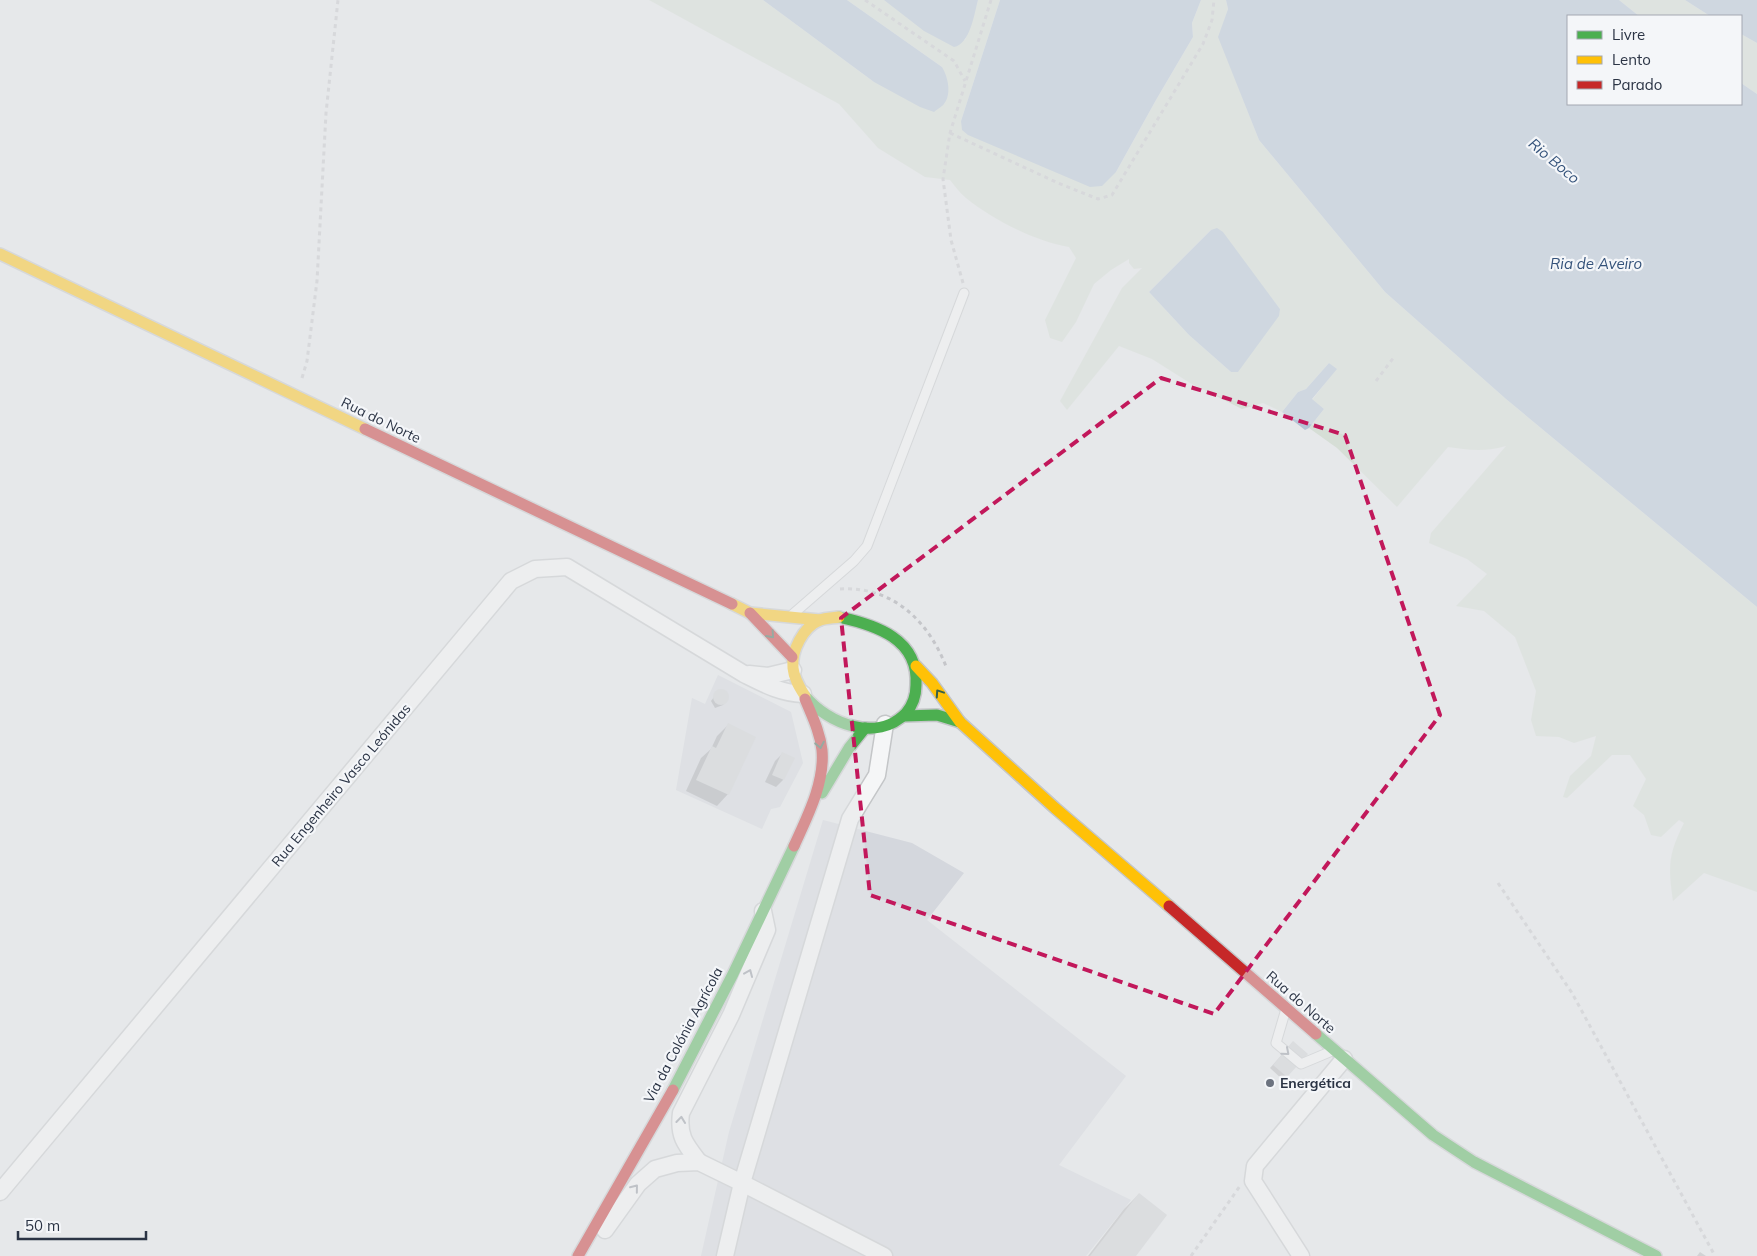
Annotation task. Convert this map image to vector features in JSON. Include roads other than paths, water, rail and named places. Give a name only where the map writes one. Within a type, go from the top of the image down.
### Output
[{"type":"main road","name":"Rua do Norte","points":[[0,254],[750,613],[820,620]]},
{"type":"main road","name":"Rua do Norte","points":[[750,613],[783,649],[792,664]]},
{"type":"main road","points":[[839,617],[863,621],[879,628],[907,649],[916,666],[917,683],[914,701],[904,716],[886,724],[865,728],[842,723],[828,716],[804,696],[792,664],[796,644],[806,630],[820,620],[839,617]]},
{"type":"main road","name":"Rua do Norte","points":[[916,666],[932,683],[960,722],[1055,808],[1433,1135],[1474,1162],[1656,1256]]},
{"type":"main road","name":"Via da Colónia Agrícola","points":[[804,696],[816,727],[822,756],[819,778],[804,823]]},
{"type":"main road","name":"Rua do Norte","points":[[904,716],[937,716],[960,722]]},
{"type":"main road","name":"Via da Colónia Agrícola","points":[[578,1256],[608,1207],[691,1054],[763,911],[804,823],[849,748],[865,728]]},
{"type":"street","name":"Rua Engenheiro Vasco Leónidas","points":[[0,1192],[511,581],[535,568],[567,567],[744,674],[771,688],[804,696]]},
{"type":"street","points":[[744,674],[768,676],[792,664]]},
{"type":"street","points":[[725,1256],[742,1183],[850,819],[877,775],[886,724]]},
{"type":"street","points":[[763,911],[767,930],[731,1014],[681,1113],[679,1127],[684,1143],[699,1162],[884,1256]]},
{"type":"street","points":[[1301,1256],[1253,1181],[1254,1166],[1339,1055]]},
{"type":"street","points":[[586,1256],[638,1184],[655,1169],[676,1163],[699,1162]]},
{"type":"lane","points":[[789,617],[854,561],[867,546],[964,293]]},
{"type":"lane","points":[[1286,1009],[1276,1043],[1301,1064],[1339,1055]]},
{"type":"water","points":[[763,0],[847,0],[942,67],[948,86],[946,100],[934,112],[920,107],[874,82]]},
{"type":"water","points":[[884,0],[978,0],[968,35],[964,41],[954,47],[924,31]]},
{"type":"water","points":[[1000,0],[1201,0],[1192,23],[1193,37],[1116,172],[1102,186],[1090,187],[968,135],[962,130],[961,121]]},
{"type":"water","name":"Ria de Aveiro","points":[[1226,0],[1619,0],[1638,15],[1567,15],[1567,105],[1742,105],[1742,84],[1757,94],[1757,607],[1506,399],[1385,292],[1259,140],[1218,37],[1228,9]]},
{"type":"water","points":[[1685,0],[1757,0],[1757,43],[1742,35],[1742,15],[1708,15]]},
{"type":"water","points":[[1217,228],[1223,232],[1280,309],[1279,316],[1238,372],[1231,372],[1189,335],[1149,292],[1211,230]]},
{"type":"water","points":[[1329,363],[1337,369],[1312,399],[1324,409],[1309,428],[1305,430],[1282,412],[1298,392],[1306,389]]},
{"type":"place","name":"Energética","points":[[1270,1083]]},
{"type":"water label","name":"Rio Boco","points":[[1554,161]]}]
